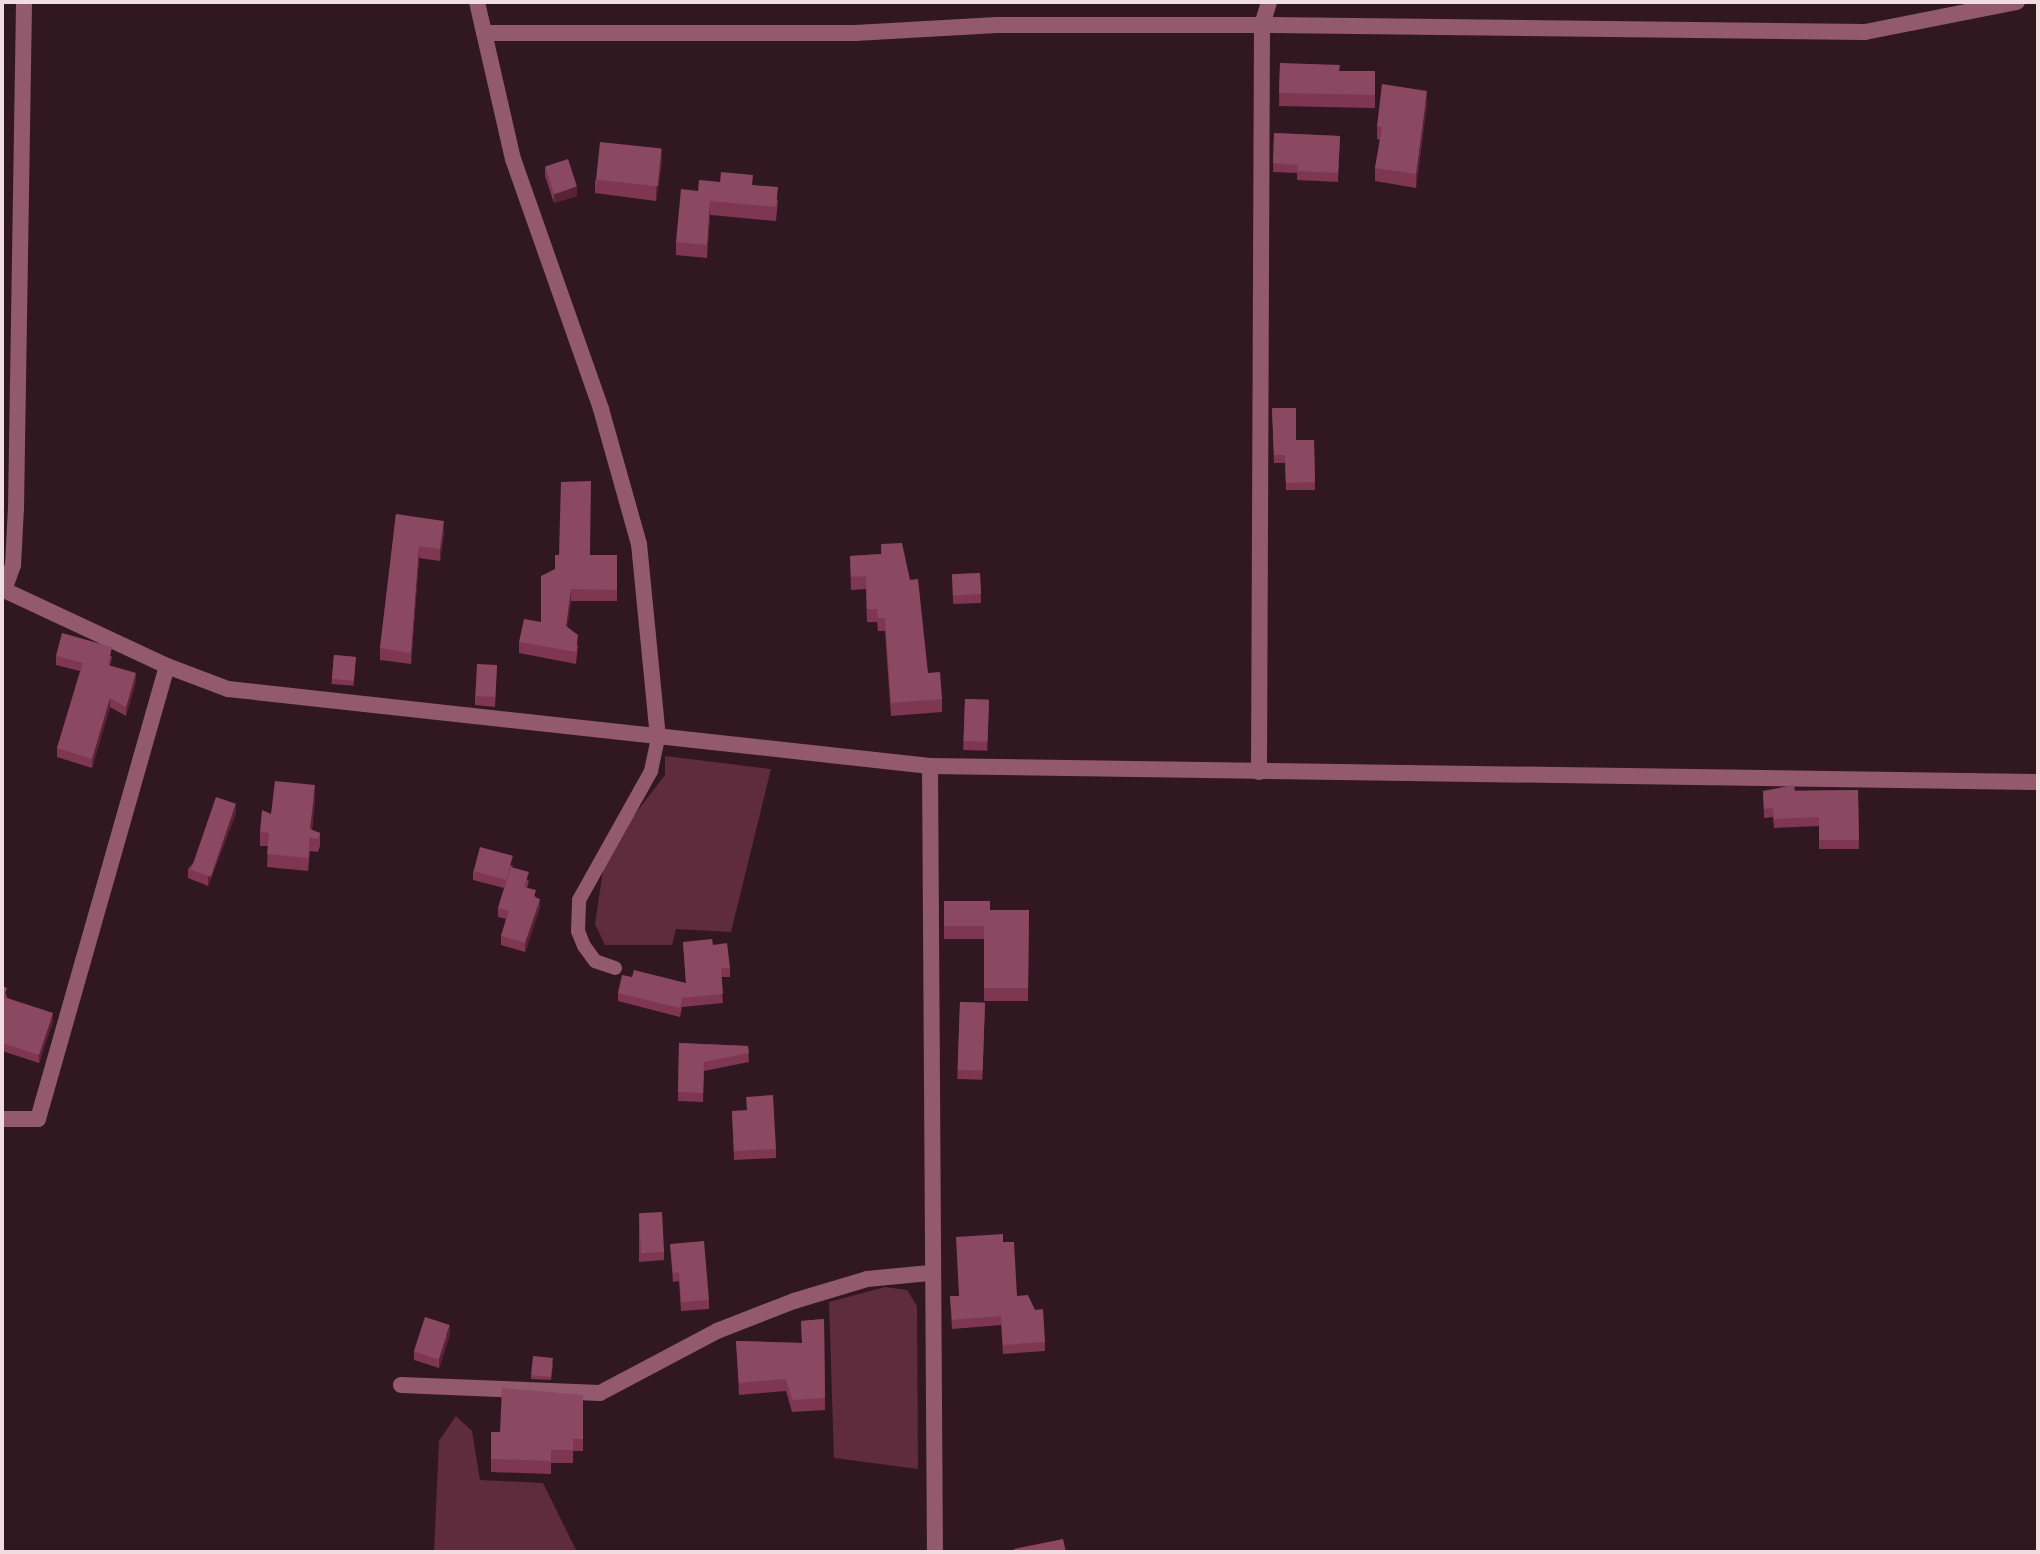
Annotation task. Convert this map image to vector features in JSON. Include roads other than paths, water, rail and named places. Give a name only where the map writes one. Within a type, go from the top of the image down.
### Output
[{"type":"street","points":[[24,2],[16,508],[13,565],[3,589],[167,666],[228,689],[930,766],[2038,782]]},
{"type":"street","points":[[477,2],[513,159],[601,409],[639,544],[658,737]]},
{"type":"street","points":[[1259,772],[1262,25],[1269,2]]},
{"type":"street","points":[[484,33],[855,33],[997,25],[1865,32],[2017,2]]},
{"type":"street","points":[[2,1119],[38,1119],[167,666]]},
{"type":"street","points":[[930,766],[930,1273],[935,1552]]},
{"type":"street","points":[[401,1385],[600,1393],[717,1331],[794,1301],[867,1279],[930,1273]]},
{"type":"lane","points":[[615,968],[595,961],[584,946],[578,931],[579,900],[651,771],[658,737]]}]
